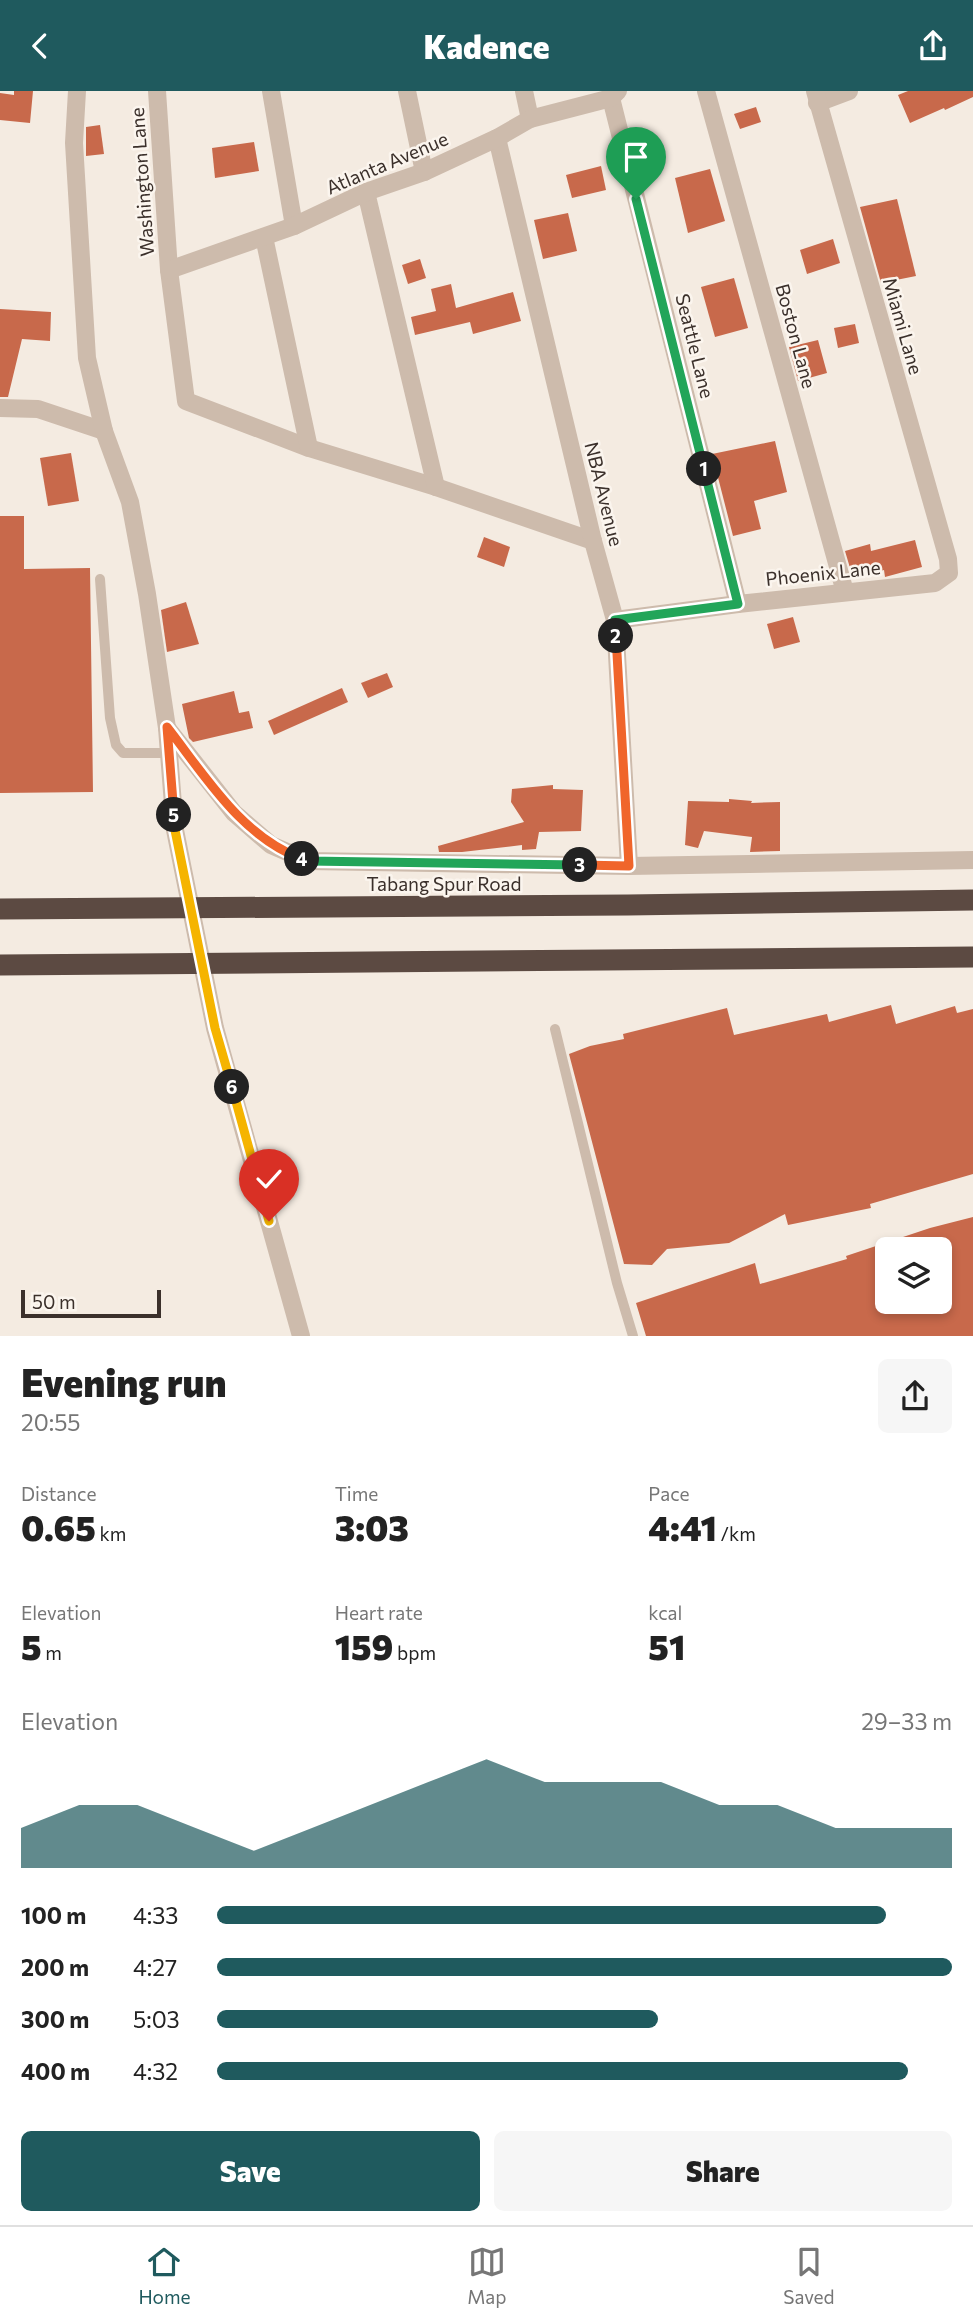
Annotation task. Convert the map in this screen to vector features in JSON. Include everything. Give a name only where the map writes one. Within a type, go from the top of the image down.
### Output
[{"type":"highway","name":"Tabang Spur Road","points":[[0,909],[973,900]]},
{"type":"highway","points":[[0,965],[973,957]]},
{"type":"street","points":[[77,91],[75,143],[87,358],[104,431],[130,502],[167,727],[175,830],[215,1028],[301,1336]]},
{"type":"street","name":"Washington Lane","points":[[157,91],[169,270],[186,401],[309,448]]},
{"type":"street","points":[[271,91],[294,226]]},
{"type":"street","points":[[407,91],[424,172]]},
{"type":"street","points":[[524,91],[530,118]]},
{"type":"street","name":"Boston Lane","points":[[706,91],[845,592]]},
{"type":"street","points":[[816,97],[849,91]]},
{"type":"street","name":"Atlanta Avenue","points":[[169,270],[294,226],[366,193],[424,172],[497,138],[530,118],[614,94]]},
{"type":"street","name":"Seattle Lane","points":[[614,94],[738,604]]},
{"type":"street","name":"Miami Lane","points":[[816,97],[948,559],[949,573]]},
{"type":"street","name":"NBA Avenue","points":[[497,138],[593,541],[615,620],[629,866]]},
{"type":"street","points":[[366,193],[436,488]]},
{"type":"street","points":[[264,237],[309,448],[593,541]]},
{"type":"street","points":[[0,408],[38,409],[104,431]]},
{"type":"street","name":"Phoenix Lane","points":[[615,620],[934,583],[949,573]]},
{"type":"street","points":[[167,727],[234,813],[271,845],[308,861],[629,866],[973,860]]},
{"type":"lane","points":[[100,579],[110,717],[116,745],[123,753],[170,753]]},
{"type":"lane","points":[[555,1029],[617,1283],[633,1336]]},
{"type":"building","points":[[14,91],[33,91],[30,123],[0,120],[0,93],[14,95]]},
{"type":"building","points":[[908,91],[973,91],[973,97],[910,123],[898,95]]},
{"type":"building","points":[[756,107],[761,122],[740,129],[734,114]]},
{"type":"building","points":[[100,125],[104,154],[86,156],[86,127]]},
{"type":"building","points":[[254,142],[259,171],[215,178],[212,148]]},
{"type":"building","points":[[601,166],[606,190],[572,198],[566,175]]},
{"type":"building","points":[[710,169],[725,221],[688,233],[675,178]]},
{"type":"building","points":[[897,199],[916,276],[881,283],[860,207]]},
{"type":"building","points":[[568,213],[577,251],[543,259],[534,220]]},
{"type":"building","points":[[833,239],[840,263],[807,274],[800,250]]},
{"type":"building","points":[[420,259],[426,278],[408,284],[402,265]]},
{"type":"building","points":[[734,278],[748,328],[715,337],[701,287]]},
{"type":"building","points":[[451,284],[456,308],[513,292],[521,321],[473,334],[470,322],[415,335],[411,317],[436,311],[431,289]]},
{"type":"building","points":[[0,309],[51,312],[50,341],[22,339],[8,397],[0,397]]},
{"type":"building","points":[[855,324],[859,343],[838,348],[834,328]]},
{"type":"building","points":[[818,340],[827,373],[798,381],[789,347]]},
{"type":"building","points":[[775,441],[787,492],[754,501],[761,529],[733,536],[712,454]]},
{"type":"building","points":[[71,453],[79,501],[48,506],[40,458]]},
{"type":"building","points":[[0,516],[24,516],[24,569],[90,568],[93,792],[0,793]]},
{"type":"building","points":[[484,537],[510,547],[504,567],[477,557]]},
{"type":"building","points":[[915,540],[922,567],[885,577],[884,570],[853,578],[845,551],[870,544],[871,551]]},
{"type":"building","points":[[186,602],[199,644],[167,652],[161,610]]},
{"type":"building","points":[[793,617],[800,642],[774,649],[767,624]]},
{"type":"building","points":[[387,673],[393,687],[368,698],[361,683]]},
{"type":"building","points":[[342,688],[348,702],[274,735],[268,721]]},
{"type":"building","points":[[234,691],[239,713],[249,711],[253,728],[193,742],[189,738],[182,704]]},
{"type":"building","points":[[553,785],[553,789],[583,790],[581,831],[539,832],[536,849],[522,850],[522,845],[439,852],[438,846],[524,822],[511,802],[512,789]]},
{"type":"building","points":[[729,799],[752,801],[751,803],[780,802],[780,851],[750,852],[752,837],[704,831],[698,848],[685,845],[688,801],[729,802]]},
{"type":"building","points":[[891,1005],[896,1024],[955,1006],[957,1013],[973,1009],[973,1174],[870,1204],[871,1208],[788,1225],[785,1214],[729,1243],[667,1249],[652,1265],[624,1264],[569,1054],[590,1046],[624,1039],[623,1034],[727,1008],[734,1035],[827,1014],[829,1022]]},
{"type":"building","points":[[973,1217],[973,1336],[646,1336],[636,1303],[755,1263],[760,1284],[847,1259],[846,1256],[875,1246],[875,1314],[952,1314],[952,1237],[903,1237]]},
{"type":"route","points":[[269,1221],[215,1028],[175,830],[167,727],[234,813],[271,845],[308,861],[629,866],[615,620],[738,604],[636,199]]}]
